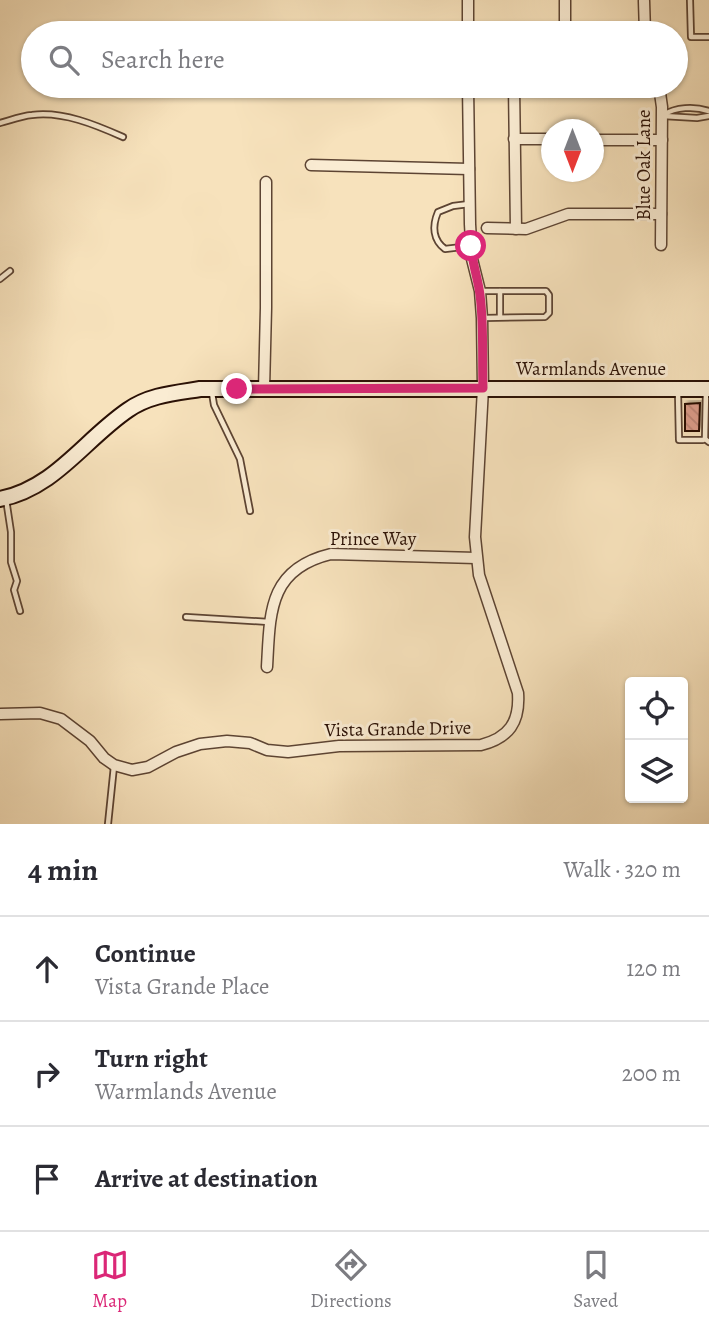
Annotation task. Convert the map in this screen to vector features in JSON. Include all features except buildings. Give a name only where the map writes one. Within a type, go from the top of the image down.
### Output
[{"type":"street","points":[[468,0],[468,21]]},
{"type":"street","points":[[565,1],[565,21]]},
{"type":"street","points":[[645,1],[645,21]]},
{"type":"street","name":"Vista Grande Drive","points":[[114,765],[132,770],[148,767],[176,752],[200,744],[227,741],[250,743],[267,750],[288,752],[340,746],[481,745],[494,742],[507,733],[517,715],[518,693],[479,575],[476,558],[483,388],[482,318],[480,291],[471,246],[468,98]]},
{"type":"street","points":[[514,98],[516,229]]},
{"type":"street","name":"Blue Oak Lane","points":[[660,98],[661,245]]},
{"type":"street","points":[[514,139],[541,139]]},
{"type":"street","points":[[604,139],[662,140]]},
{"type":"street","points":[[310,165],[469,169]]},
{"type":"street","points":[[264,389],[267,182]]},
{"type":"street","points":[[488,229],[526,229],[568,214],[662,214]]},
{"type":"street","name":"Warmlands Avenue","points":[[3,498],[42,483],[128,410],[163,394],[200,389],[707,389]]},
{"type":"street","name":"Prince Way","points":[[267,667],[275,596],[289,575],[313,558],[331,554],[476,558]]},
{"type":"street","points":[[0,714],[40,713],[61,719],[90,741],[103,758],[114,765]]},
{"type":"lane","points":[[690,0],[691,37],[709,37]]},
{"type":"lane","points":[[662,116],[671,110],[699,108],[709,113]]},
{"type":"lane","points":[[662,116],[687,118],[709,113]]},
{"type":"lane","points":[[0,122],[30,115],[50,115],[90,124],[123,137]]},
{"type":"lane","points":[[469,204],[438,212],[435,232],[436,239],[445,249],[471,246]]},
{"type":"lane","points":[[0,279],[10,271]]},
{"type":"lane","points":[[480,291],[546,291],[549,295],[549,313],[545,317],[482,318]]},
{"type":"lane","points":[[500,291],[500,317]]},
{"type":"lane","points":[[678,388],[679,440],[707,440],[707,389]]},
{"type":"lane","points":[[211,389],[214,405],[240,459],[250,511]]},
{"type":"lane","points":[[3,498],[11,532],[11,562],[17,581],[14,590],[20,611]]},
{"type":"lane","points":[[186,617],[270,622]]},
{"type":"lane","points":[[108,824],[114,765]]},
{"type":"route","points":[[237,389],[483,388],[480,291],[471,246]]}]
